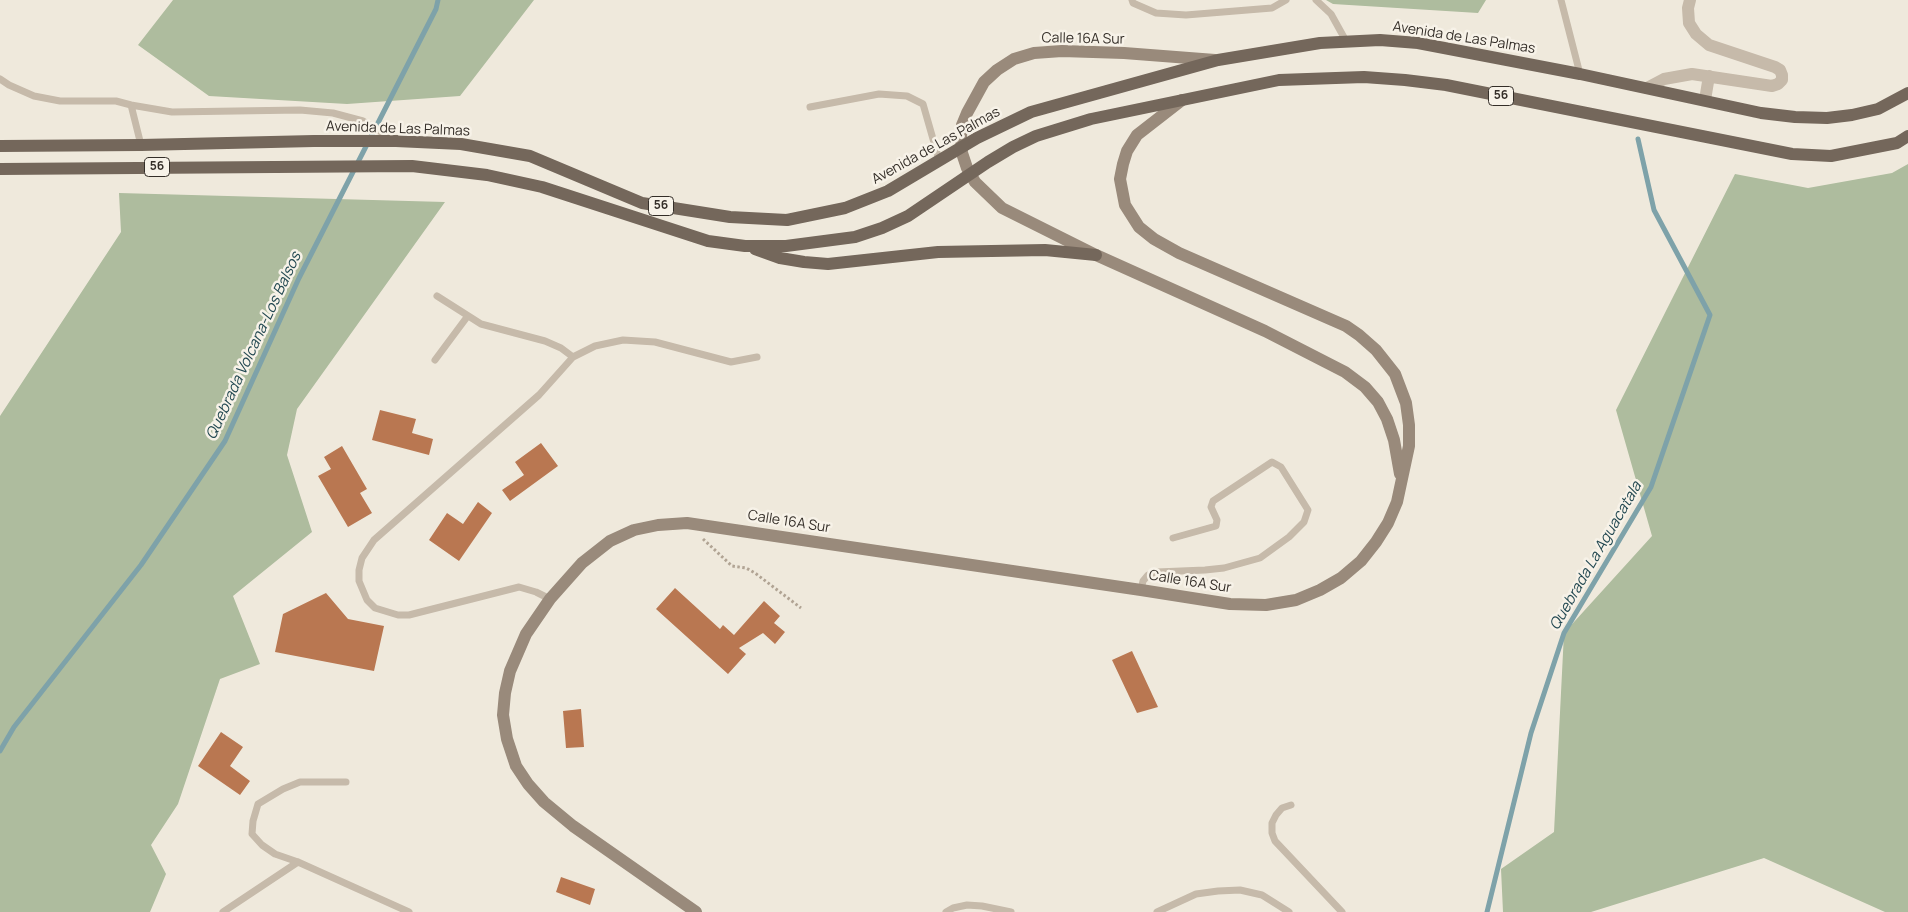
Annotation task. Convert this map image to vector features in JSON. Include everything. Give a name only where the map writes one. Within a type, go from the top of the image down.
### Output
[{"type":"main road","name":"Avenida de Las Palmas","points":[[0,146],[314,141],[378,137],[396,141],[461,144],[530,156],[642,203],[730,217],[787,220],[845,208],[868,200],[888,191],[984,134],[1031,112],[1055,104],[1218,60],[1320,43],[1380,40],[1418,43],[1580,74],[1762,113],[1795,117],[1827,118],[1852,115],[1878,109],[1908,93]]},
{"type":"main road","name":"Calle 16A Sur","points":[[1218,60],[1094,52],[1034,53],[1014,59],[997,70],[984,82],[962,125],[962,153],[967,168],[975,182],[1002,208],[1096,255],[1265,331],[1345,372],[1365,387],[1378,402],[1387,419],[1394,440],[1402,484]]},
{"type":"main road","name":"56","points":[[0,169],[412,166],[486,175],[542,187],[708,240],[745,246],[786,246],[855,237],[882,228],[924,207],[988,162],[1036,136],[1090,119],[1279,80],[1364,78],[1446,85],[1792,154],[1831,156],[1897,143],[1908,136]]},
{"type":"main road","name":"Calle 16A Sur","points":[[696,912],[573,826],[544,802],[528,784],[516,766],[507,739],[503,715],[505,693],[517,651],[526,634],[550,599],[582,563],[610,541],[634,530],[658,525],[687,523],[1230,604],[1257,605],[1296,600],[1320,590],[1341,578],[1361,561],[1376,542],[1388,522],[1402,484],[1409,446],[1409,425],[1406,403],[1395,374],[1376,350],[1346,326],[1179,253],[1154,239],[1140,227],[1130,215],[1125,205],[1120,180],[1127,151],[1137,135],[1183,100]]},
{"type":"main road","points":[[745,246],[780,258],[828,264],[938,252],[1045,250],[1096,255]]},
{"type":"street","points":[[1647,88],[1664,79],[1692,74],[1772,86],[1782,80],[1780,70],[1775,67],[1709,45],[1696,34],[1689,23],[1688,8],[1690,0]]},
{"type":"street","points":[[1705,100],[1709,76]]},
{"type":"lane","points":[[1132,0],[1156,13],[1186,15],[1272,8],[1286,0]]},
{"type":"lane","points":[[1316,0],[1331,14],[1346,41]]},
{"type":"lane","points":[[1561,0],[1580,74]]},
{"type":"lane","points":[[0,79],[34,96],[60,101],[116,101],[172,112],[300,110],[333,113],[369,124],[378,137]]},
{"type":"lane","points":[[810,107],[878,94],[907,96],[923,104],[941,159]]},
{"type":"lane","points":[[132,104],[141,145]]},
{"type":"lane","points":[[437,296],[481,324],[545,341],[561,348],[573,357]]},
{"type":"lane","points":[[435,360],[468,317]]},
{"type":"lane","points":[[550,599],[519,587],[416,613],[398,615],[375,608],[367,600],[359,580],[359,570],[362,558],[374,540],[539,394],[573,357],[595,346],[623,340],[655,342],[731,362],[757,357]]},
{"type":"lane","points":[[1141,590],[1143,581],[1148,575],[1157,572],[1224,568],[1260,558],[1289,537],[1304,522],[1308,510],[1280,467],[1272,462],[1213,501],[1211,507],[1217,520],[1216,526],[1173,538]]},
{"type":"lane","points":[[346,782],[300,782],[283,789],[258,804],[253,821],[252,834],[262,845],[275,854],[298,862],[409,912]]},
{"type":"lane","points":[[1292,805],[1282,808],[1272,823],[1272,833],[1275,841],[1342,912]]},
{"type":"lane","points":[[223,912],[298,862]]},
{"type":"lane","points":[[1157,912],[1196,894],[1240,890],[1262,895],[1289,912]]},
{"type":"lane","points":[[946,912],[953,908],[967,905],[1011,912]]},
{"type":"path","points":[[687,523],[732,566],[746,568],[756,573],[801,608]]},
{"type":"green space","points":[[173,0],[534,0],[460,96],[347,104],[209,96],[138,45]]},
{"type":"green space","points":[[1326,0],[1486,0],[1478,13],[1333,4]]},
{"type":"green space","points":[[1908,164],[1908,912],[1885,912],[1764,858],[1591,912],[1503,912],[1501,869],[1554,832],[1564,633],[1652,536],[1616,410],[1735,174],[1808,188],[1892,173]]},
{"type":"green space","points":[[119,193],[445,202],[297,409],[287,455],[312,532],[233,596],[260,664],[220,679],[178,804],[151,845],[166,874],[150,912],[0,912],[0,416],[121,232]]},
{"type":"building","points":[[380,410],[416,419],[412,433],[433,439],[429,455],[372,440]]},
{"type":"building","points":[[541,443],[558,466],[510,501],[502,490],[524,475],[515,462]]},
{"type":"building","points":[[342,446],[367,489],[360,493],[372,513],[348,527],[318,476],[331,469],[324,457]]},
{"type":"building","points":[[478,502],[492,513],[459,561],[429,540],[447,513],[463,524]]},
{"type":"building","points":[[675,588],[720,629],[723,625],[734,635],[764,601],[780,616],[774,623],[785,632],[775,644],[763,633],[739,648],[746,654],[728,674],[656,609]]},
{"type":"building","points":[[326,593],[348,619],[384,626],[374,671],[275,652],[283,614]]},
{"type":"building","points":[[1132,651],[1158,707],[1137,713],[1112,660]]},
{"type":"building","points":[[581,709],[584,747],[566,748],[563,711]]},
{"type":"building","points":[[221,732],[243,747],[230,766],[250,781],[240,795],[198,766]]},
{"type":"building","points":[[561,877],[595,889],[590,905],[556,892]]},
{"type":"waterway","name":"Quebrada Volcana-Los Balsos","points":[[0,751],[14,727],[141,565],[225,441],[299,278],[436,9],[438,0]]},
{"type":"waterway","name":"Quebrada La Aguacatala","points":[[1487,912],[1531,733],[1564,633],[1651,487],[1710,315],[1654,210],[1638,139]]}]
